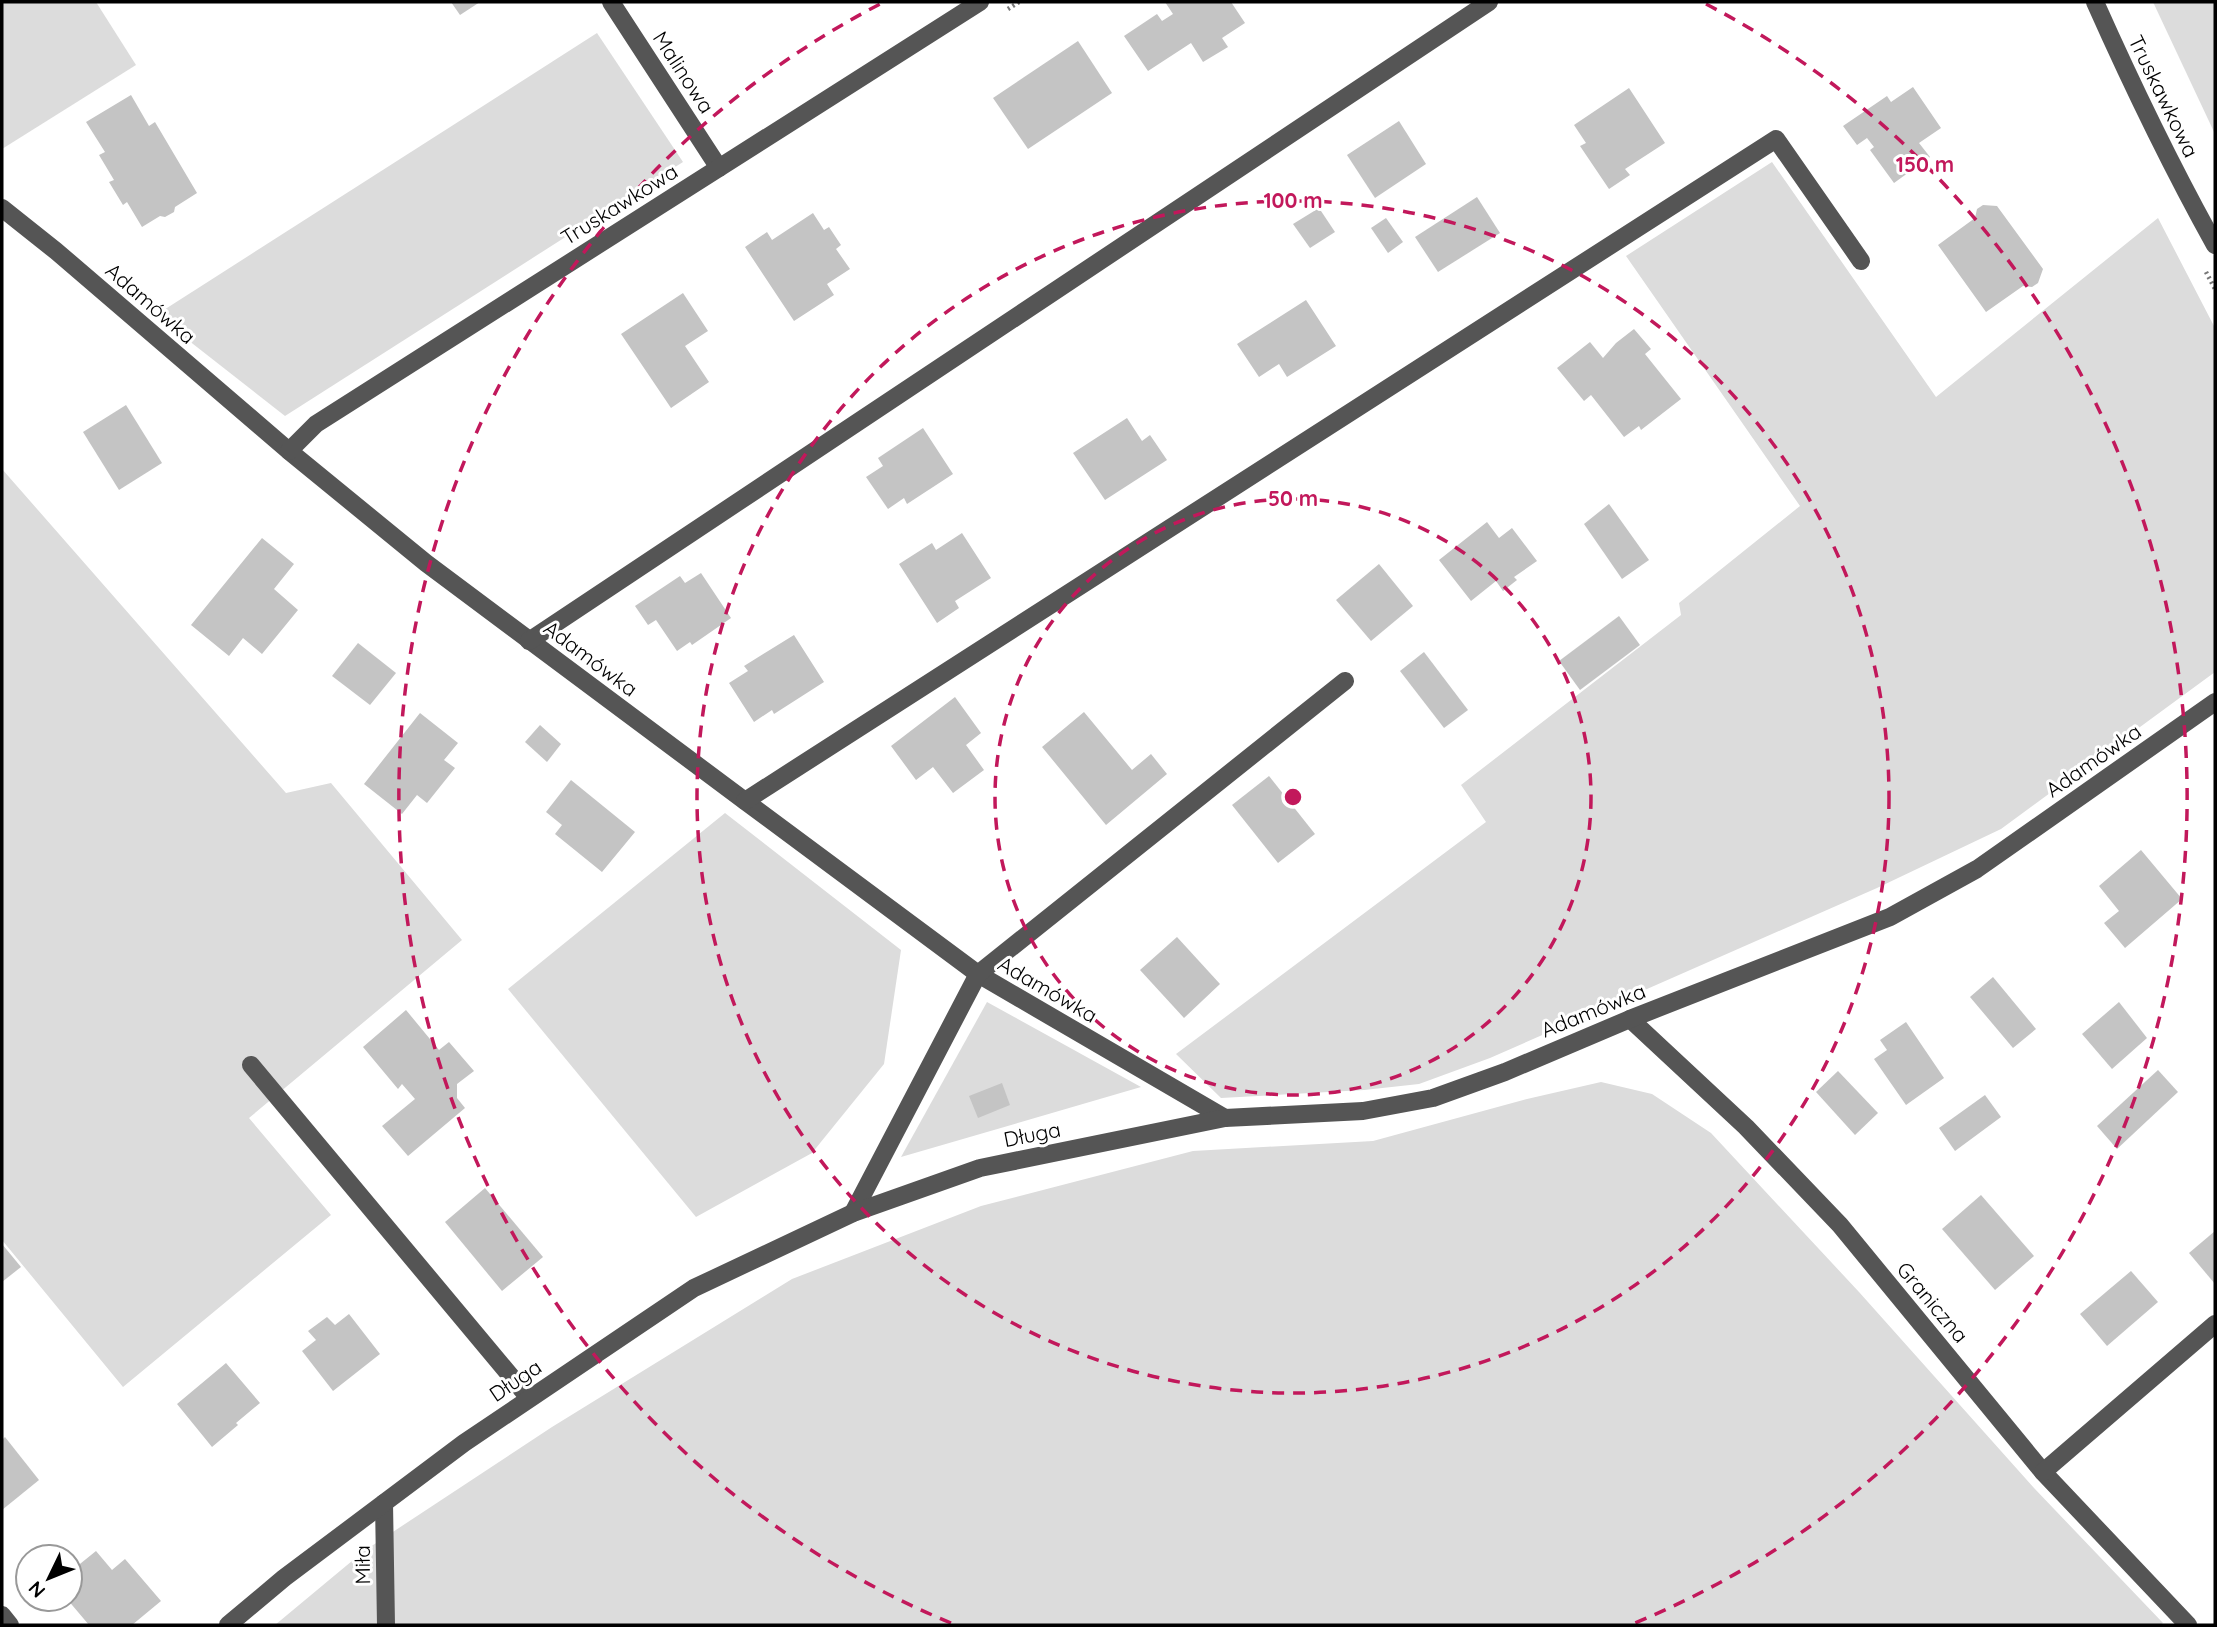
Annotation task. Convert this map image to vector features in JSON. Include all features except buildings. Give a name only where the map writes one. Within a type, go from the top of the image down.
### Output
[{"type":"street","name":"Malinowa","points":[[611,2],[719,168]]},
{"type":"street","name":"Truskawkowa","points":[[289,451],[316,424],[979,2]]},
{"type":"street","points":[[529,641],[1489,2]]},
{"type":"street","name":"Truskawkowa","points":[[2095,2],[2180,182],[2215,245]]},
{"type":"street","points":[[745,801],[1776,139],[1861,261]]},
{"type":"street","name":"Adamówka","points":[[2,208],[426,564],[529,641],[978,974],[1226,1118],[1363,1111],[1433,1098],[1505,1072],[1630,1019],[1890,917],[1977,869],[2215,702]]},
{"type":"street","points":[[853,1213],[978,974],[1345,681]]},
{"type":"street","name":"Graniczna","points":[[1630,1019],[1746,1127],[1840,1225],[2043,1472],[2188,1625]]},
{"type":"street","points":[[251,1065],[529,1398]]},
{"type":"street","name":"Długa","points":[[228,1625],[284,1578],[464,1443],[694,1288],[853,1213],[980,1168],[1226,1118]]},
{"type":"street","points":[[2043,1472],[2215,1324]]},
{"type":"street","name":"Miła","points":[[384,1503],[386,1625]]},
{"type":"street","points":[[2,1615],[10,1625]]},
{"type":"shaded area","points":[[2,2],[96,2],[136,65],[2,149]]},
{"type":"shaded area","points":[[2153,2],[2215,2],[2215,134]]},
{"type":"shaded area","points":[[597,33],[683,162],[285,416],[156,315]]},
{"type":"shaded area","points":[[1772,162],[1936,397],[2158,218],[2215,328],[2215,672],[2001,829],[1877,888],[1490,1058],[1419,1084],[1364,1090],[1221,1098],[1176,1054],[1486,822],[1461,785],[1681,615],[1679,603],[1800,506],[1626,256]]},
{"type":"shaded area","points":[[2,469],[286,793],[331,783],[462,940],[249,1118],[331,1215],[123,1387],[2,1240]]},
{"type":"shaded area","points":[[725,813],[901,950],[884,1064],[812,1153],[696,1217],[508,989]]},
{"type":"shaded area","points":[[987,1002],[1141,1087],[901,1157]]},
{"type":"shaded area","points":[[1601,1082],[1652,1094],[1711,1133],[1859,1292],[2034,1488],[2163,1623],[275,1625],[364,1551],[552,1427],[792,1279],[981,1206],[1193,1151],[1373,1141]]}]
